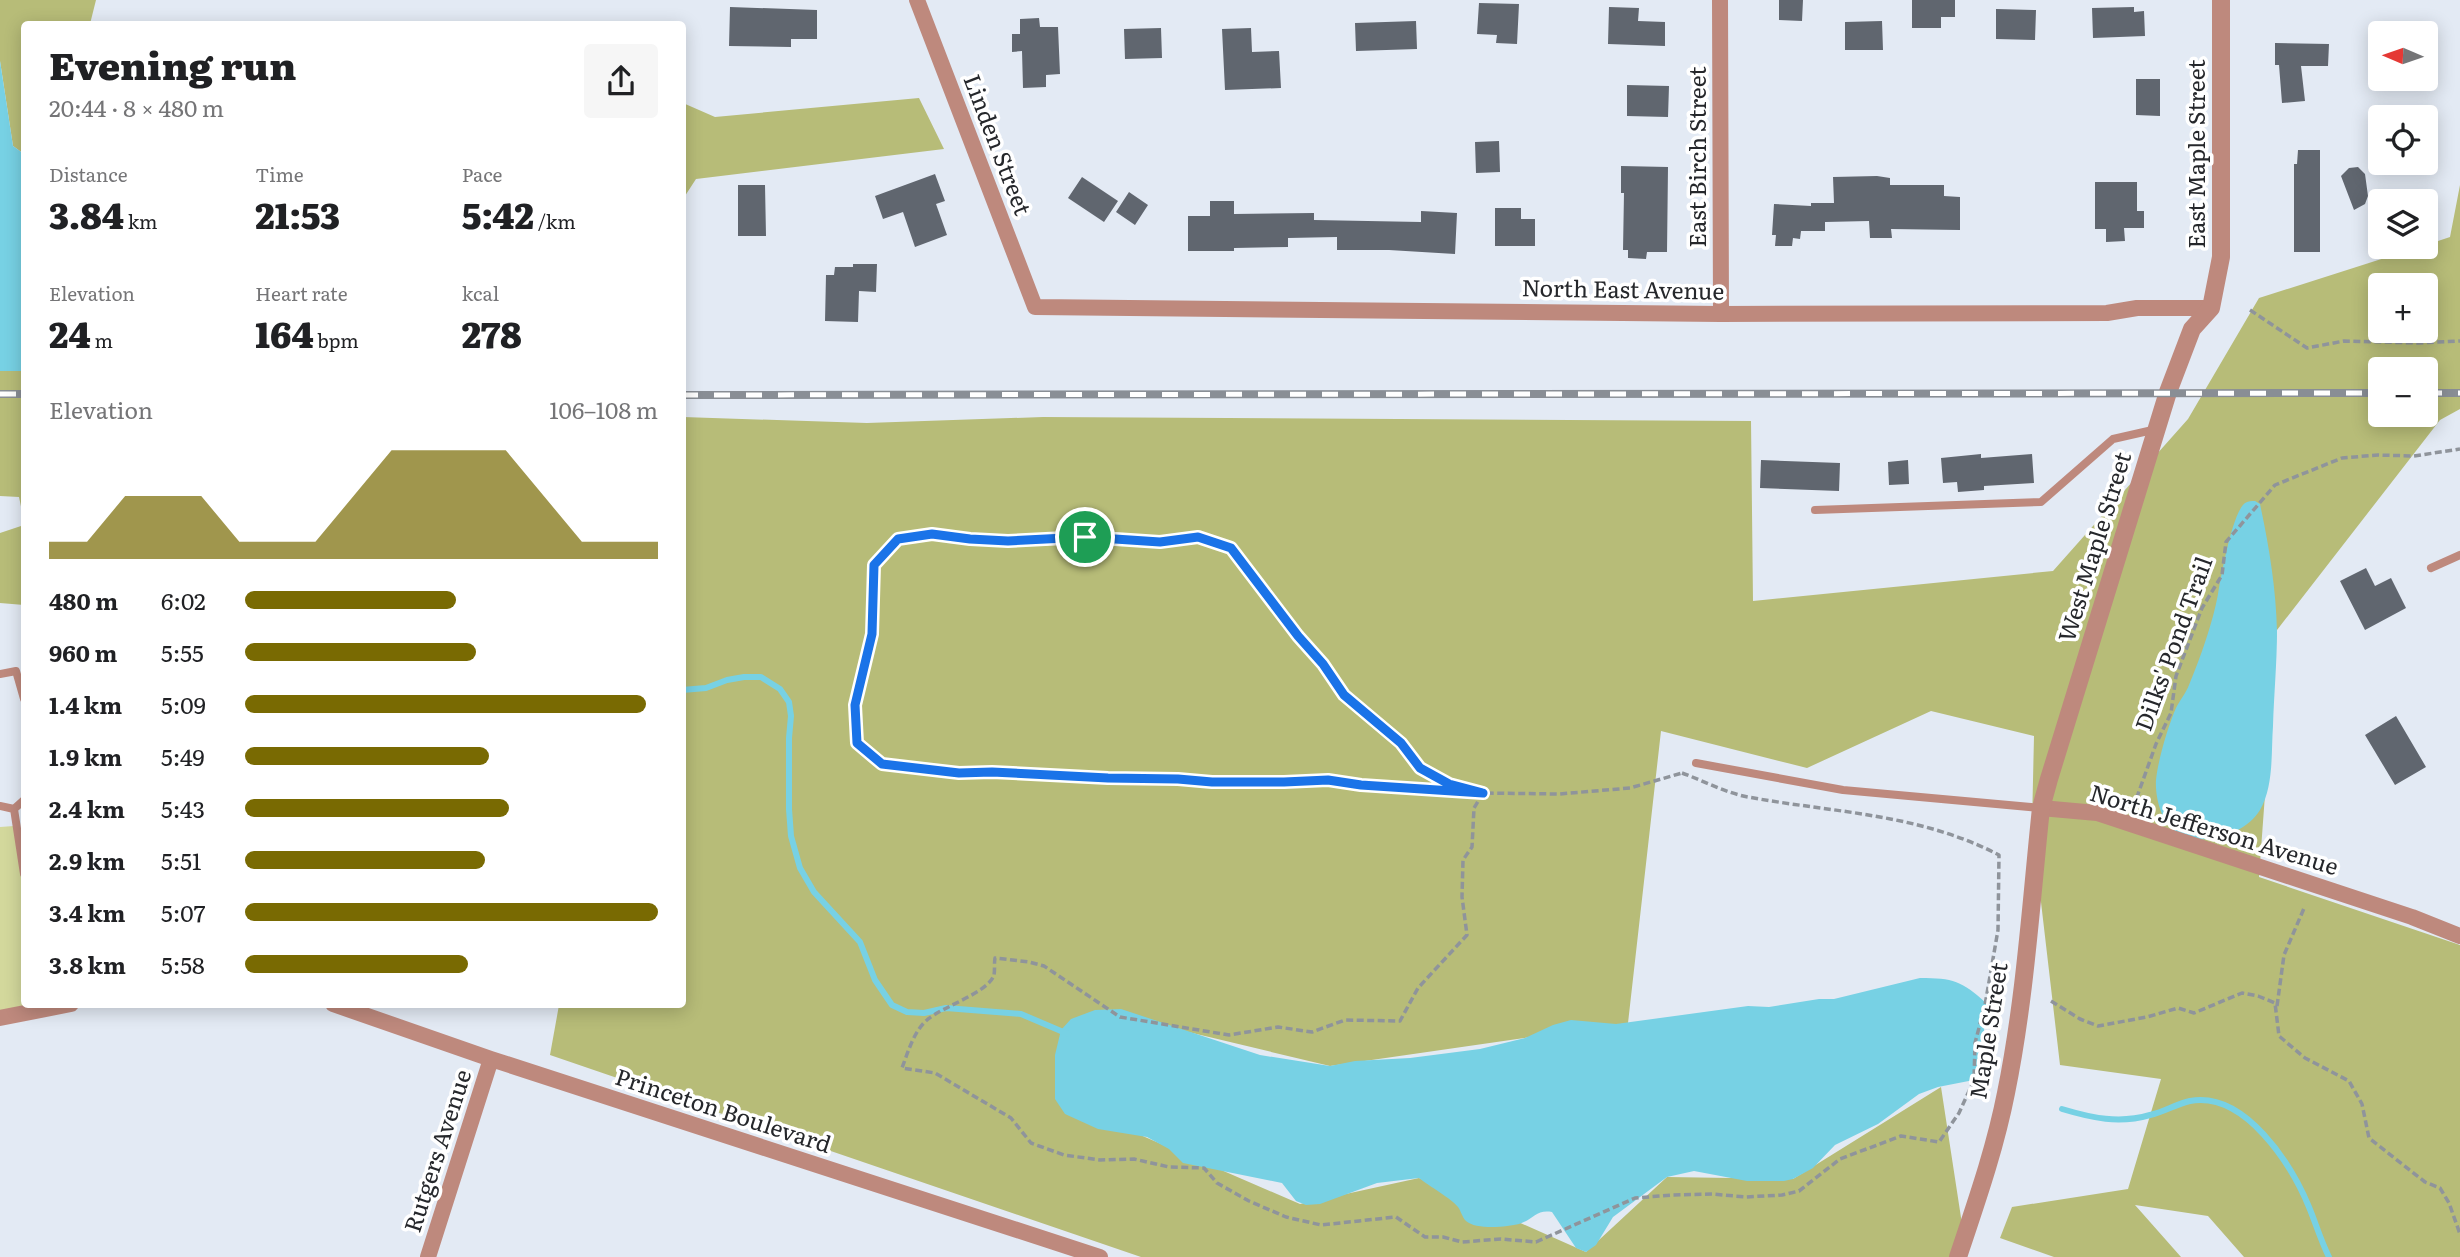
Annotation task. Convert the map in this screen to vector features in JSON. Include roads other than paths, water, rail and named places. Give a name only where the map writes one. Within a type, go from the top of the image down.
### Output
[{"type":"street","name":"Linden Street","points":[[917,0],[1035,307]]},
{"type":"street","name":"East Birch Street","points":[[1720,0],[1721,314]]},
{"type":"street","name":"East Maple Street","points":[[2211,308],[2221,257],[2221,0]]},
{"type":"street","name":"North East Avenue","points":[[1035,307],[1721,314],[2107,313],[2137,307],[2211,308]]},
{"type":"street","name":"West Maple Street","points":[[2041,808],[2157,429],[2192,329],[2211,308]]},
{"type":"street","name":"North Jefferson Avenue","points":[[2041,808],[2097,813],[2412,917],[2460,936]]},
{"type":"street","name":"Maple Street","points":[[1958,1257],[1990,1161],[2006,1094],[2018,1022],[2041,808]]},
{"type":"street","points":[[0,1018],[41,1008]]},
{"type":"street","name":"Princeton Boulevard","points":[[344,1008],[491,1059],[1100,1257]]},
{"type":"street","name":"Rutgers Avenue","points":[[428,1257],[491,1059]]},
{"type":"lane","points":[[1815,510],[2041,502],[2113,439],[2157,429]]},
{"type":"lane","points":[[2431,568],[2460,555]]},
{"type":"lane","points":[[0,674],[16,671],[21,688]]},
{"type":"lane","name":"North Jefferson Avenue","points":[[1696,764],[1843,790],[2041,808]]},
{"type":"lane","points":[[14,809],[21,803]]},
{"type":"lane","points":[[0,806],[14,809]]},
{"type":"lane","points":[[14,809],[21,854]]},
{"type":"water","points":[[0,61],[13,146],[21,152],[21,371],[0,371]]},
{"type":"water","points":[[2255,501],[2260,504],[2274,583],[2277,631],[2272,758],[2268,790],[2253,819],[2234,832],[2210,839],[2186,837],[2171,828],[2163,816],[2156,787],[2157,772],[2170,724],[2189,685],[2210,628],[2236,519],[2245,503]]},
{"type":"water","points":[[1920,978],[1956,982],[1986,1003],[1979,1079],[1938,1087],[1919,1094],[1878,1124],[1835,1145],[1813,1168],[1793,1179],[1747,1181],[1694,1171],[1667,1177],[1613,1217],[1596,1245],[1586,1252],[1576,1248],[1552,1212],[1538,1213],[1514,1225],[1477,1226],[1466,1221],[1446,1196],[1419,1178],[1377,1183],[1320,1204],[1306,1205],[1296,1201],[1282,1183],[1183,1163],[1169,1149],[1147,1137],[1098,1129],[1065,1114],[1055,1099],[1055,1055],[1061,1030],[1071,1019],[1095,1010],[1121,1009],[1260,1055],[1330,1066],[1355,1061],[1410,1058],[1480,1049],[1525,1038],[1571,1020],[1616,1024],[1748,1006],[1769,1007],[1834,999]]},
{"type":"waterway","points":[[686,690],[706,688],[744,677],[761,677],[780,689],[789,702],[789,809],[791,836],[800,868],[814,892],[860,942],[875,980],[892,1005],[907,1012],[924,1013],[946,1008],[1021,1014],[1068,1034]]},
{"type":"waterway","points":[[2062,1109],[2095,1117],[2127,1119],[2150,1115],[2190,1101],[2210,1101],[2229,1107],[2263,1134],[2291,1171],[2329,1257]]},
{"type":"railway","points":[[686,395],[2368,393]]},
{"type":"railway","points":[[2438,393],[2460,393]]},
{"type":"railway","points":[[0,394],[21,394]]}]
